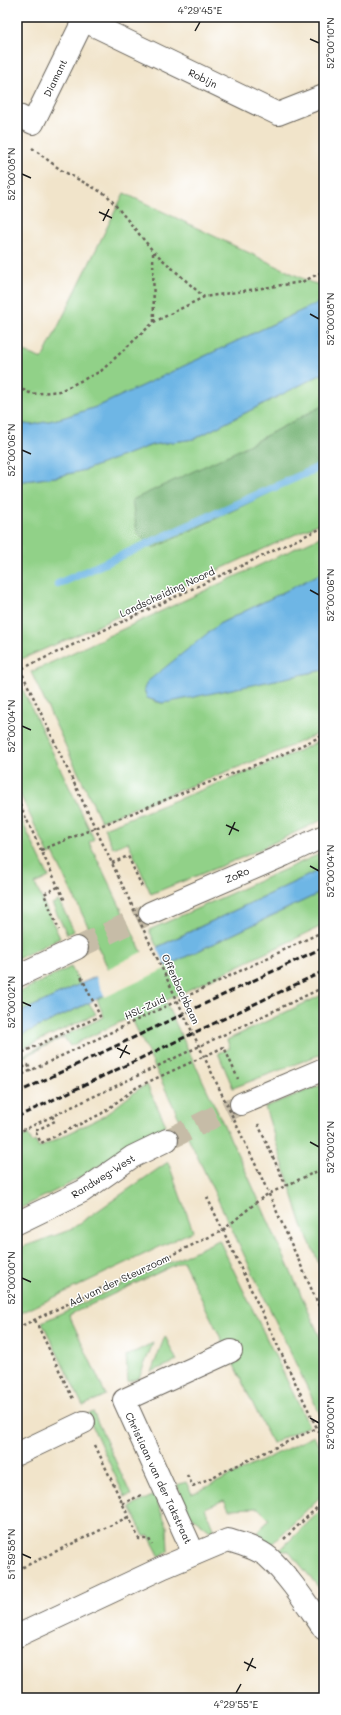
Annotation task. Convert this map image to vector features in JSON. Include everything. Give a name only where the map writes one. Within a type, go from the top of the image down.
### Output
[{"type":"street","name":"Robijn","points":[[84,19],[278,114],[324,96]]},
{"type":"street","name":"Diamant","points":[[25,119],[84,19]]},
{"type":"street","name":"ZoRo","points":[[150,913],[324,836]]},
{"type":"street","points":[[17,976],[77,948]]},
{"type":"street","points":[[241,1104],[324,1069]]},
{"type":"street","name":"Randweg-West","points":[[17,1223],[83,1191],[132,1157],[168,1140]]},
{"type":"street","name":"Christiaan van der Takstraat","points":[[194,1554],[124,1400],[231,1351]]},
{"type":"street","points":[[17,1454],[84,1422]]},
{"type":"street","name":"Christiaan van der Takstraat","points":[[17,1636],[194,1554],[228,1540],[263,1554]]},
{"type":"street","points":[[263,1554],[295,1588],[324,1629]]},
{"type":"path","points":[[25,119],[30,147],[61,170],[107,195],[153,251],[204,297]]},
{"type":"path","points":[[153,251],[154,322]]},
{"type":"path","points":[[17,387],[32,394],[60,391],[101,371],[154,322],[204,297],[302,282],[324,271]]},
{"type":"path","name":"Landscheiding Noord","points":[[17,671],[324,527]]},
{"type":"path","name":"Offenbachbaan","points":[[20,669],[259,1172],[324,1317]]},
{"type":"path","points":[[41,850],[281,755],[324,735]]},
{"type":"path","points":[[17,799],[65,901]]},
{"type":"path","points":[[112,863],[128,856],[144,890]]},
{"type":"path","points":[[58,887],[44,894],[59,929]]},
{"type":"path","name":"HSL-Zuid","points":[[17,1077],[324,931]]},
{"type":"path","points":[[17,1055],[100,1016],[80,975]]},
{"type":"path","points":[[17,1133],[324,987]]},
{"type":"path","points":[[52,1116],[55,1121],[35,1131],[41,1143],[101,1114],[138,1087],[224,1047],[227,1055]]},
{"type":"path","points":[[17,1070],[28,1065],[31,1071]]},
{"type":"path","points":[[261,1129],[286,1186]]},
{"type":"path","name":"Ad van der Steurzoom","points":[[17,1328],[222,1231],[268,1194],[324,1168]]},
{"type":"path","points":[[207,1197],[324,1443]]},
{"type":"path","points":[[35,1320],[46,1344]]},
{"type":"path","points":[[122,1504],[187,1474],[194,1486],[317,1428]]},
{"type":"path","points":[[263,1554],[274,1549],[324,1501]]},
{"type":"path","points":[[17,1570],[128,1517]]},
{"type":"path","points":[[131,1522],[139,1539]]},
{"type":"green space","points":[[124,193],[310,282],[324,286],[324,300],[99,406],[62,418],[32,425],[17,423],[17,349],[42,359]]},
{"type":"green space","points":[[324,373],[324,405],[239,450],[154,548],[324,467],[324,521],[91,629],[17,661],[17,482],[55,477],[85,470],[152,445],[194,439]]},
{"type":"green space","points":[[324,405],[324,467],[154,548],[137,533],[132,500],[239,450]]},
{"type":"green space","points":[[324,535],[324,572],[219,624],[144,689],[146,695],[150,699],[162,703],[324,670],[324,731],[277,752],[101,821],[31,672]]},
{"type":"green space","points":[[17,683],[21,686],[94,839],[89,842],[152,973],[324,891],[324,925],[165,1001],[248,1176],[324,1346],[324,1423],[131,1017],[70,1046],[64,1037],[17,1060],[17,1058],[104,1017],[97,999],[118,989],[53,853],[49,855],[17,788]]},
{"type":"green space","points":[[324,739],[324,819],[241,858],[151,894],[128,842],[113,848],[104,828],[281,759]]},
{"type":"green space","points":[[17,811],[49,877],[35,884],[60,938],[17,959]]},
{"type":"green space","points":[[324,852],[324,868],[157,947],[149,930]]},
{"type":"green space","points":[[59,901],[74,931],[67,934],[52,904]]},
{"type":"green space","points":[[71,967],[80,984],[17,1014],[17,993]]},
{"type":"green space","points":[[324,994],[324,1053],[233,1088],[218,1053],[230,1048],[227,1040]]},
{"type":"green space","points":[[89,1003],[96,1014],[17,1051],[17,1037]]},
{"type":"green space","points":[[324,1084],[324,1275],[302,1225],[265,1107]]},
{"type":"green space","points":[[147,1085],[166,1125],[69,1184],[17,1210],[17,1139],[28,1134],[32,1143],[35,1141],[39,1148],[104,1116],[140,1088]]},
{"type":"green space","points":[[168,1162],[193,1231],[17,1315],[17,1249],[70,1230]]},
{"type":"green space","points":[[219,1240],[309,1426],[272,1443],[183,1261],[69,1315],[106,1395],[83,1406],[42,1322]]},
{"type":"green space","points":[[165,1336],[177,1361],[151,1372]]},
{"type":"green space","points":[[153,1343],[139,1378],[128,1382],[126,1356]]},
{"type":"green space","points":[[93,1412],[131,1495],[125,1497],[87,1415]]},
{"type":"green space","points":[[314,1436],[324,1458],[324,1493],[271,1545],[258,1532],[269,1519],[258,1508],[229,1509],[224,1500],[205,1508],[214,1530],[210,1531],[190,1515],[177,1485],[186,1482],[192,1494]]},
{"type":"green space","points":[[154,1495],[167,1526],[168,1552],[160,1557],[149,1536],[144,1536],[130,1507]]},
{"type":"green space","points":[[324,1507],[324,1594],[289,1551],[279,1551]]},
{"type":"water","points":[[324,300],[324,373],[194,439],[152,445],[85,470],[55,477],[17,482],[17,423],[32,425],[62,418],[99,406]]},
{"type":"water","points":[[324,572],[324,670],[170,702],[162,703],[147,698],[144,689],[147,682],[219,624]]},
{"type":"water","points":[[324,868],[324,891],[17,1037],[17,1014]]},
{"type":"pier","points":[[156,945],[167,968],[105,997],[95,975]]},
{"type":"waterway","points":[[58,584],[324,465]]},
{"type":"tunnel","points":[[77,948],[150,913]]},
{"type":"tunnel","points":[[167,1140],[241,1104]]},
{"type":"railway","points":[[17,1093],[324,947]]},
{"type":"railway","points":[[17,1117],[324,971]]}]
